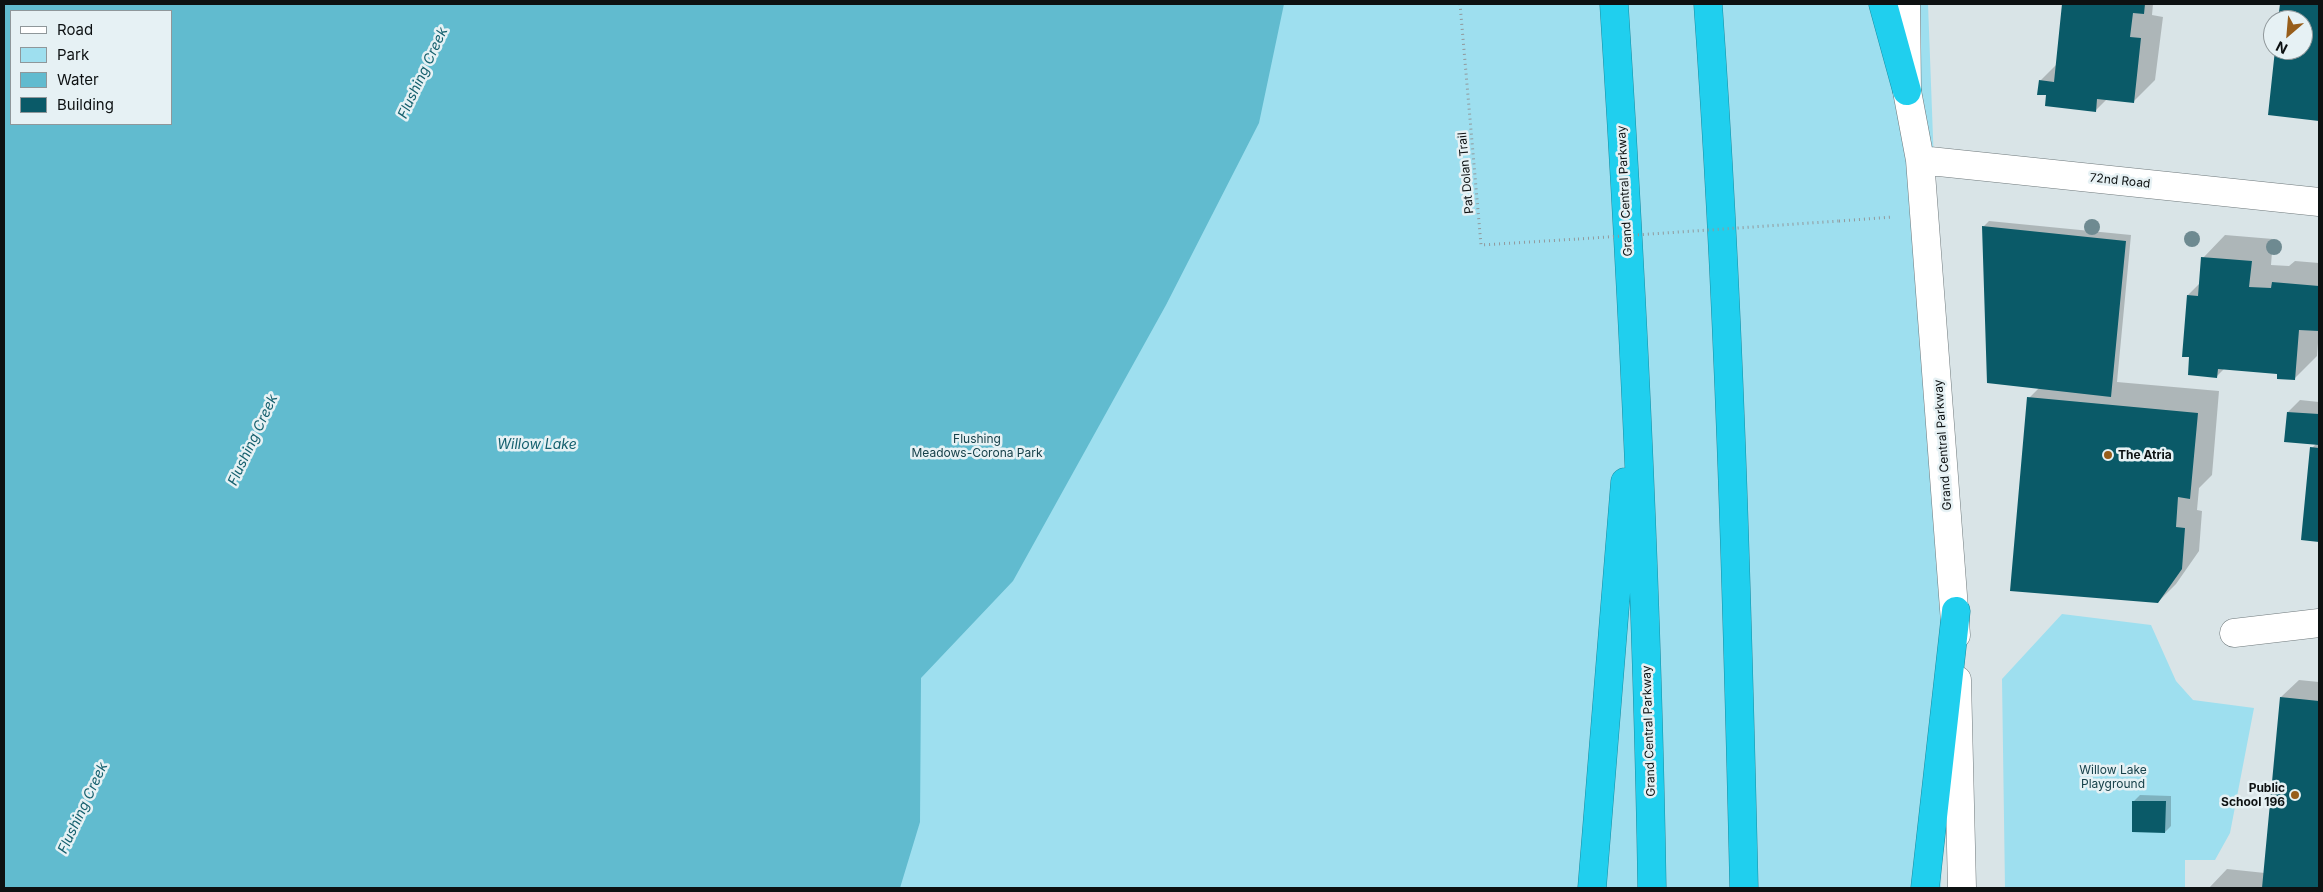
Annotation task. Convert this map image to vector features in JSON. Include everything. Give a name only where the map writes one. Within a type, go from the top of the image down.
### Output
[{"type":"highway","name":"Grand Central Parkway","points":[[1614,4],[1634,363],[1649,728],[1652,888]]},
{"type":"highway","points":[[1708,4],[1730,380],[1744,888]]},
{"type":"highway","points":[[1884,4],[1907,91]]},
{"type":"highway","points":[[1592,888],[1634,363]]},
{"type":"highway","points":[[1926,888],[1956,611]]},
{"type":"street","name":"Grand Central Parkway","points":[[1906,4],[1907,91],[1920,160],[1956,611],[1962,888]]},
{"type":"street","name":"72nd Road","points":[[1920,160],[2319,202]]},
{"type":"street","points":[[2234,633],[2319,623]]},
{"type":"path","name":"Pat Dolan Trail","points":[[1460,4],[1481,245],[1895,217]]},
{"type":"green space","name":"Flushing Meadows-Corona Park","points":[[4,4],[1928,4],[1950,592],[1941,888],[4,888]]},
{"type":"green space","name":"Willow Lake Playground","points":[[2062,614],[2151,625],[2176,681],[2193,700],[2254,708],[2230,833],[2215,860],[2185,860],[2185,888],[2005,888],[2002,679]]},
{"type":"water","name":"Willow Lake","points":[[4,4],[1284,4],[1259,123],[1166,305],[1013,581],[921,678],[920,822],[900,888],[4,888]]},
{"type":"building","points":[[2062,4],[2145,4],[2144,14],[2133,13],[2130,37],[2141,38],[2134,103],[2097,99],[2096,112],[2045,106],[2046,95],[2037,95],[2039,80],[2054,82]]},
{"type":"building","points":[[2280,4],[2319,4],[2319,121],[2268,115],[2274,60],[2313,60],[2313,10],[2279,10]]},
{"type":"building","points":[[1982,226],[2126,241],[2111,397],[1987,383]]},
{"type":"building","points":[[2201,257],[2252,261],[2249,287],[2271,288],[2272,282],[2319,286],[2319,331],[2299,330],[2295,380],[2277,379],[2277,374],[2218,369],[2217,378],[2188,375],[2189,357],[2182,357],[2187,295],[2198,296]]},
{"type":"building","name":"The Atria","points":[[2027,397],[2198,413],[2190,499],[2178,497],[2176,527],[2185,528],[2182,569],[2158,603],[2010,591]]},
{"type":"building","points":[[2287,412],[2319,414],[2319,445],[2284,442]]},
{"type":"building","points":[[2310,447],[2319,448],[2319,542],[2301,540]]},
{"type":"building","name":"Public School 196","points":[[2280,697],[2319,701],[2319,888],[2262,888]]},
{"type":"building","points":[[2132,801],[2166,801],[2165,833],[2132,832]]},
{"type":"place","name":"The Atria","points":[[2108,455]]},
{"type":"place","name":"Public School 196","points":[[2295,795]]},
{"type":"water label","name":"Flushing Creek","points":[[423,73]]},
{"type":"water label","name":"Flushing Creek","points":[[253,440]]},
{"type":"water label","name":"Flushing Creek","points":[[83,808]]}]
